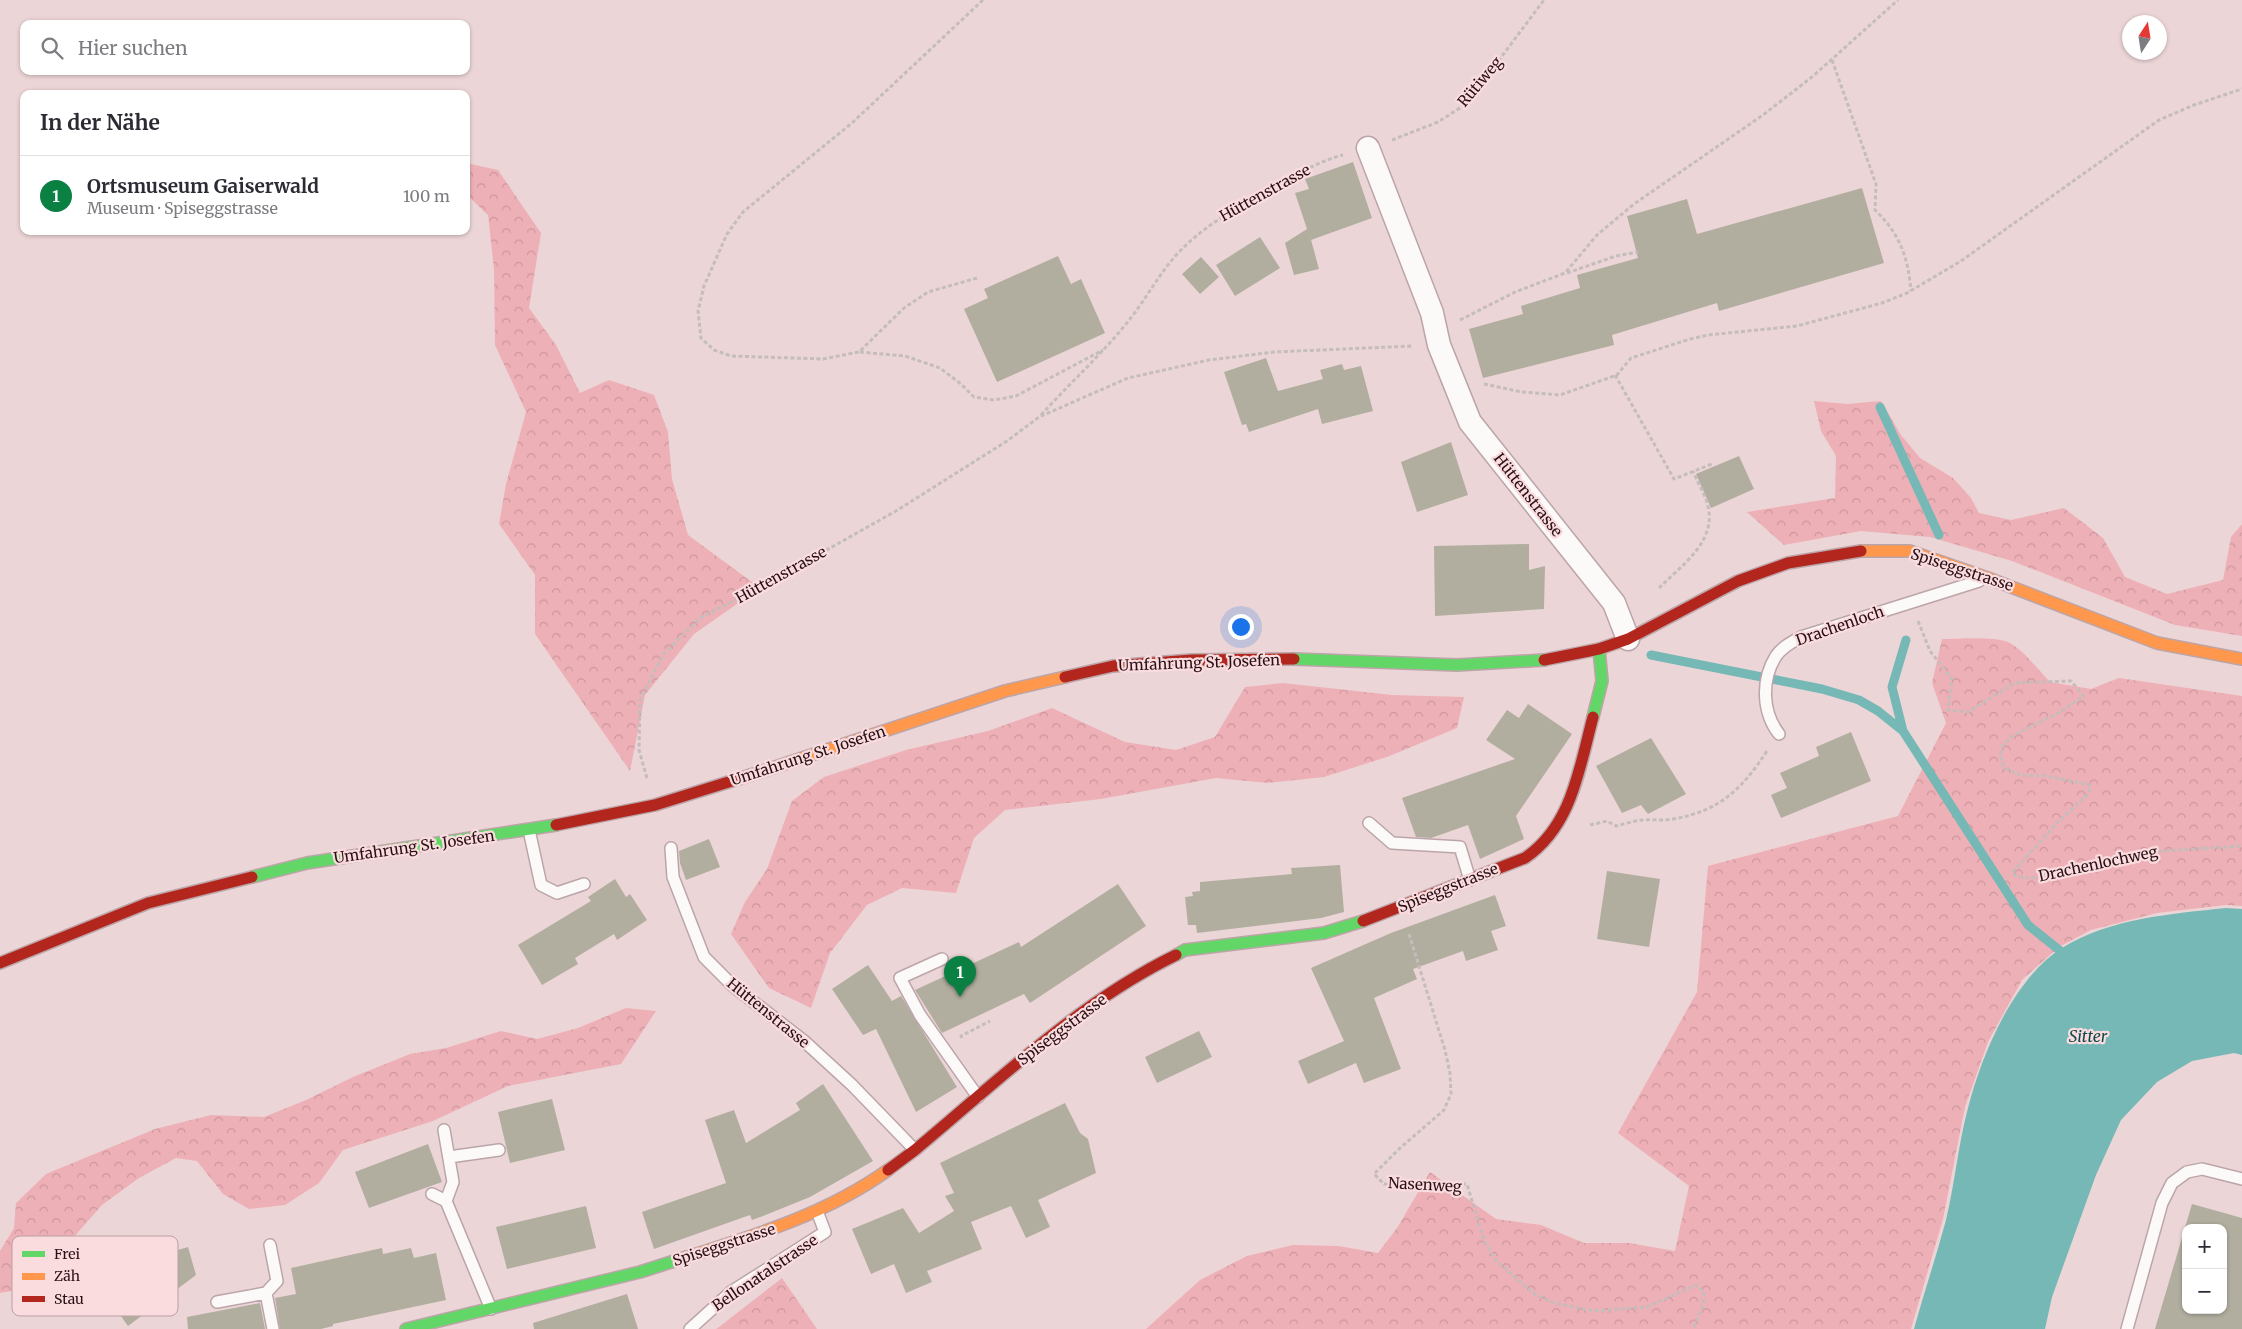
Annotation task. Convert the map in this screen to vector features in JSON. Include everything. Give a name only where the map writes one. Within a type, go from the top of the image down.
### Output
[{"type":"street","name":"Hüttenstrasse","points":[[1368,148],[1432,313],[1439,345],[1470,422],[1614,603],[1628,638]]},
{"type":"street","name":"Spiseggstrasse","points":[[1628,638],[1738,582],[1788,563],[1851,551],[1910,551],[1988,578],[2157,643],[2242,660]]},
{"type":"street","name":"Umfahrung St. Josefen","points":[[0,963],[47,942],[148,903],[307,863],[529,830],[655,805],[803,759],[1005,691],[1113,666],[1192,660],[1296,659],[1457,665],[1538,661],[1598,649],[1628,638]]},
{"type":"street","name":"Spiseggstrasse","points":[[406,1329],[688,1258],[768,1231],[817,1211],[868,1184],[915,1150],[1073,1018],[1141,972],[1185,950],[1324,933],[1401,907],[1526,858],[1541,847],[1561,821],[1575,784],[1602,682],[1602,663],[1598,649]]},
{"type":"lane","name":"Drachenloch","points":[[1779,734],[1770,722],[1765,708],[1766,691],[1772,664],[1783,648],[1801,636],[1988,578]]},
{"type":"lane","points":[[1369,823],[1392,843],[1460,847],[1470,880]]},
{"type":"lane","points":[[529,830],[542,885],[558,893],[584,884]]},
{"type":"lane","name":"Hüttenstrasse","points":[[671,848],[673,877],[704,957],[733,986],[804,1041],[852,1085],[915,1150]]},
{"type":"lane","points":[[942,959],[900,978],[920,1015],[978,1097]]},
{"type":"lane","points":[[444,1130],[453,1182],[446,1201]]},
{"type":"lane","points":[[449,1157],[499,1150]]},
{"type":"lane","points":[[2127,1329],[2162,1203],[2172,1183],[2186,1172],[2202,1169],[2242,1179]]},
{"type":"lane","points":[[432,1194],[446,1201],[491,1309]]},
{"type":"lane","name":"Bellonatalstrasse","points":[[690,1329],[731,1292],[825,1232],[817,1211]]},
{"type":"lane","points":[[217,1302],[266,1293],[277,1282],[270,1245]]},
{"type":"lane","points":[[266,1293],[273,1329]]},
{"type":"path","points":[[983,0],[852,123],[743,212],[727,234],[704,286],[698,311],[702,338],[714,350],[730,356],[823,359],[859,352],[905,356],[940,368],[974,397],[994,400],[1016,396],[1105,348]]},
{"type":"path","name":"Rütiweg","points":[[1368,148],[1438,122],[1466,104],[1544,0]]},
{"type":"path","points":[[1565,273],[1597,235],[1634,204],[1763,115],[1832,60],[1898,0]]},
{"type":"path","points":[[1832,60],[1876,184],[1875,210],[1892,226],[1909,270],[1911,291]]},
{"type":"path","points":[[1452,377],[1522,392],[1560,395],[1615,375],[1631,358],[1690,339],[1708,335],[1797,326],[1882,303],[1911,291],[1961,262],[2159,120],[2194,104],[2242,89]]},
{"type":"path","name":"Hüttenstrasse","points":[[655,805],[639,750],[640,700],[663,655],[700,618],[766,584],[896,511],[1006,440],[1038,417],[1105,348],[1127,323],[1154,282],[1179,252],[1218,218],[1331,158],[1368,148]]},
{"type":"path","points":[[1439,345],[1444,330],[1516,292],[1616,256],[1638,252]]},
{"type":"path","points":[[859,352],[904,308],[928,292],[977,278]]},
{"type":"path","name":"Hüttenstrasse","points":[[1038,417],[1128,378],[1209,360],[1274,352],[1439,345]]},
{"type":"path","points":[[1615,375],[1674,479],[1712,464]]},
{"type":"path","points":[[1656,591],[1698,550],[1707,534],[1710,520],[1707,503],[1693,472]]},
{"type":"path","name":"Drachenlochweg","points":[[1914,602],[1918,621],[1930,651],[1952,679],[1948,710],[1968,712],[2015,683],[2071,681],[2084,696],[2060,712],[2012,736],[2003,745],[2000,756],[2004,768],[2020,775],[2046,776],[2090,785],[2089,793],[2057,824],[2012,873],[2018,877],[2032,878],[2148,852],[2242,846]]},
{"type":"path","points":[[1581,827],[1607,821],[1616,826],[1642,820],[1672,819],[1706,811],[1732,796],[1751,776],[1768,749]]},
{"type":"path","name":"Nasenweg","points":[[1401,907],[1445,1050],[1450,1073],[1451,1094],[1444,1110],[1398,1149],[1374,1174],[1384,1184],[1467,1184],[1484,1240],[1497,1262],[1536,1295],[1555,1303],[1593,1311],[1647,1307],[1696,1285],[1704,1292],[1703,1305],[1693,1329]]},
{"type":"path","points":[[966,1045],[961,1036],[990,1021]]},
{"type":"green space","points":[[470,164],[498,170],[541,233],[529,308],[556,345],[580,393],[609,380],[654,395],[668,432],[672,479],[688,535],[760,588],[694,634],[645,695],[630,771],[535,634],[535,575],[499,524],[506,484],[526,412],[495,345],[494,269],[488,215],[470,198]]},
{"type":"green space","points":[[1814,401],[1847,404],[1881,401],[1901,435],[1920,458],[1953,478],[1971,498],[1979,513],[2011,520],[2064,508],[2103,538],[2125,577],[2167,594],[2223,580],[2231,537],[2242,524],[2242,636],[2175,625],[2012,561],[1930,537],[1861,531],[1784,545],[1747,512],[1835,498],[1836,456],[1821,431]]},
{"type":"green space","points":[[1985,638],[2008,642],[2025,655],[2050,682],[2091,689],[2119,678],[2242,696],[2242,906],[2226,905],[2157,913],[2091,930],[2059,947],[2022,980],[1988,1042],[1965,1107],[1943,1219],[1911,1329],[1146,1329],[1200,1280],[1247,1256],[1293,1245],[1339,1246],[1378,1253],[1397,1228],[1430,1172],[1496,1219],[1541,1225],[1584,1243],[1629,1243],[1675,1251],[1689,1186],[1618,1133],[1697,992],[1708,866],[1898,816],[1946,723],[1932,683],[1942,639]]},
{"type":"green space","points":[[1283,683],[1392,695],[1464,697],[1457,728],[1387,757],[1324,777],[1268,783],[1216,778],[1101,799],[1005,810],[974,838],[956,893],[902,888],[867,905],[830,953],[811,1008],[769,988],[731,934],[745,902],[767,869],[792,801],[824,777],[906,750],[988,731],[1052,708],[1125,742],[1176,750],[1215,737],[1245,687]]},
{"type":"green space","points":[[626,1008],[656,1011],[621,1064],[508,1086],[433,1121],[343,1150],[319,1183],[285,1205],[249,1209],[223,1194],[197,1161],[176,1158],[139,1178],[102,1205],[75,1236],[12,1236],[12,1291],[0,1293],[0,1251],[14,1228],[16,1203],[46,1174],[155,1129],[211,1115],[264,1117],[410,1054],[446,1048],[501,1031],[537,1039],[578,1028]]},
{"type":"green space","points":[[782,1278],[817,1329],[716,1329],[719,1327]]},
{"type":"water","name":"Sitter","points":[[2226,908],[2242,909],[2242,1055],[2234,1053],[2192,1061],[2157,1082],[2121,1120],[2096,1175],[2052,1297],[2045,1329],[1914,1329],[1946,1220],[1959,1150],[1974,1087],[1991,1042],[2014,998],[2044,962],[2062,948],[2081,938],[2100,930],[2141,919]]},
{"type":"building","points":[[1353,162],[1372,218],[1311,240],[1319,269],[1294,275],[1285,243],[1307,229],[1295,193],[1309,189],[1305,179]]},
{"type":"building","points":[[1862,188],[1884,263],[1719,311],[1717,303],[1612,335],[1614,345],[1483,378],[1469,329],[1523,314],[1521,306],[1580,288],[1577,275],[1638,258],[1627,216],[1687,199],[1697,234]]},
{"type":"building","points":[[1260,237],[1280,268],[1235,296],[1216,265]]},
{"type":"building","points":[[1058,256],[1071,284],[1081,279],[1105,333],[997,382],[964,309],[988,298],[984,289]]},
{"type":"building","points":[[1201,257],[1219,277],[1200,294],[1182,274]]},
{"type":"building","points":[[1266,358],[1278,391],[1323,379],[1320,370],[1342,364],[1344,370],[1361,366],[1373,411],[1322,424],[1318,409],[1249,432],[1246,424],[1242,425],[1224,372]]},
{"type":"building","points":[[1451,442],[1468,495],[1417,512],[1401,462]]},
{"type":"building","points":[[1739,456],[1754,489],[1711,508],[1696,474]]},
{"type":"building","points":[[1529,544],[1529,570],[1545,566],[1544,609],[1435,616],[1434,546]]},
{"type":"building","points":[[1528,704],[1572,734],[1516,816],[1524,839],[1480,859],[1468,825],[1431,838],[1416,837],[1402,798],[1515,759],[1486,740],[1507,710],[1519,718]]},
{"type":"building","points":[[1851,732],[1871,781],[1781,818],[1771,795],[1787,788],[1780,773],[1819,756],[1816,747]]},
{"type":"building","points":[[1651,738],[1686,794],[1648,814],[1641,805],[1622,813],[1596,766]]},
{"type":"building","points":[[709,839],[720,867],[686,880],[680,863],[679,851]]},
{"type":"building","points":[[1340,865],[1344,912],[1321,918],[1197,933],[1196,925],[1188,925],[1185,897],[1193,896],[1192,892],[1200,891],[1200,882],[1292,874],[1291,868]]},
{"type":"building","points":[[1607,871],[1660,879],[1649,947],[1597,939]]},
{"type":"building","points":[[615,879],[626,897],[630,894],[647,920],[617,940],[614,934],[575,958],[578,964],[542,985],[518,945],[591,901],[588,897]]},
{"type":"building","points":[[1118,884],[1146,926],[1030,1003],[1024,994],[942,1033],[915,990],[1019,942],[1021,947]]},
{"type":"building","points":[[1495,895],[1506,926],[1491,931],[1498,950],[1466,961],[1463,951],[1413,969],[1417,979],[1374,998],[1401,1069],[1364,1083],[1356,1063],[1308,1084],[1298,1061],[1344,1041],[1311,968],[1391,933]]},
{"type":"building","points":[[868,965],[892,1001],[901,996],[957,1087],[916,1112],[876,1029],[863,1035],[832,989]]},
{"type":"building","points":[[1199,1031],[1212,1057],[1157,1083],[1145,1057]]},
{"type":"building","points":[[823,1084],[873,1161],[810,1197],[763,1216],[752,1220],[750,1215],[654,1249],[642,1212],[726,1183],[705,1120],[734,1110],[746,1143],[800,1110],[796,1103]]},
{"type":"building","points":[[552,1099],[565,1150],[510,1163],[498,1112]]},
{"type":"building","points":[[1065,1103],[1080,1133],[1088,1139],[1096,1173],[1038,1200],[1050,1227],[1026,1238],[1011,1206],[971,1222],[982,1249],[927,1271],[932,1282],[906,1293],[894,1264],[871,1274],[852,1229],[903,1208],[919,1233],[954,1211],[945,1196],[954,1193],[940,1163]]},
{"type":"building","points":[[428,1144],[442,1182],[369,1208],[355,1172]]},
{"type":"building","points":[[2192,1204],[2242,1218],[2242,1329],[2155,1329],[2182,1238],[2182,1314],[2227,1314],[2227,1224],[2186,1224]]},
{"type":"building","points":[[586,1206],[596,1248],[507,1269],[496,1227]]},
{"type":"building","points":[[188,1247],[196,1275],[178,1288],[178,1250]]},
{"type":"building","points":[[382,1248],[383,1254],[411,1248],[414,1258],[436,1253],[446,1300],[333,1324],[333,1326],[321,1329],[280,1329],[275,1298],[296,1294],[291,1268]]},
{"type":"building","points":[[627,1294],[638,1329],[534,1329],[533,1323]]},
{"type":"building","points":[[260,1303],[265,1329],[188,1329],[187,1317]]},
{"type":"building","points":[[121,1316],[141,1316],[128,1326]]},
{"type":"waterway","points":[[1880,407],[1939,535]]},
{"type":"waterway","points":[[1903,731],[1892,687],[1906,640]]},
{"type":"waterway","points":[[1651,655],[1822,689],[1859,700],[1878,711],[1903,731],[2028,925],[2068,957]]},
{"type":"traffic: fast","points":[[1593,717],[1602,681],[1599,649]]},
{"type":"traffic: fast","points":[[1294,659],[1457,665],[1544,660]]},
{"type":"traffic: fast","points":[[252,877],[307,863],[556,825]]},
{"type":"traffic: fast","points":[[1176,955],[1185,950],[1324,933],[1363,921]]},
{"type":"traffic: fast","points":[[406,1329],[640,1272],[687,1257]]},
{"type":"traffic: slow","points":[[1861,551],[1910,551],[1988,578],[2157,643],[2242,659]]},
{"type":"traffic: slow","points":[[751,775],[1005,691],[1065,677]]},
{"type":"traffic: slow","points":[[687,1257],[766,1231],[816,1211],[841,1199],[888,1170]]},
{"type":"traffic: jam","points":[[1544,660],[1599,649],[1628,639],[1738,581],[1788,563],[1861,551]]},
{"type":"traffic: jam","points":[[1065,677],[1113,666],[1192,660],[1294,659]]},
{"type":"traffic: jam","points":[[1363,921],[1525,858],[1541,845],[1553,830],[1571,795],[1578,776],[1593,717]]},
{"type":"traffic: jam","points":[[556,825],[655,805],[751,775]]},
{"type":"traffic: jam","points":[[0,963],[148,903],[252,877]]},
{"type":"traffic: jam","points":[[888,1170],[915,1150],[1008,1071],[1072,1020],[1140,974],[1176,955]]},
{"type":"place","name":"Ortsmuseum Gaiserwald","points":[[960,997]]}]
